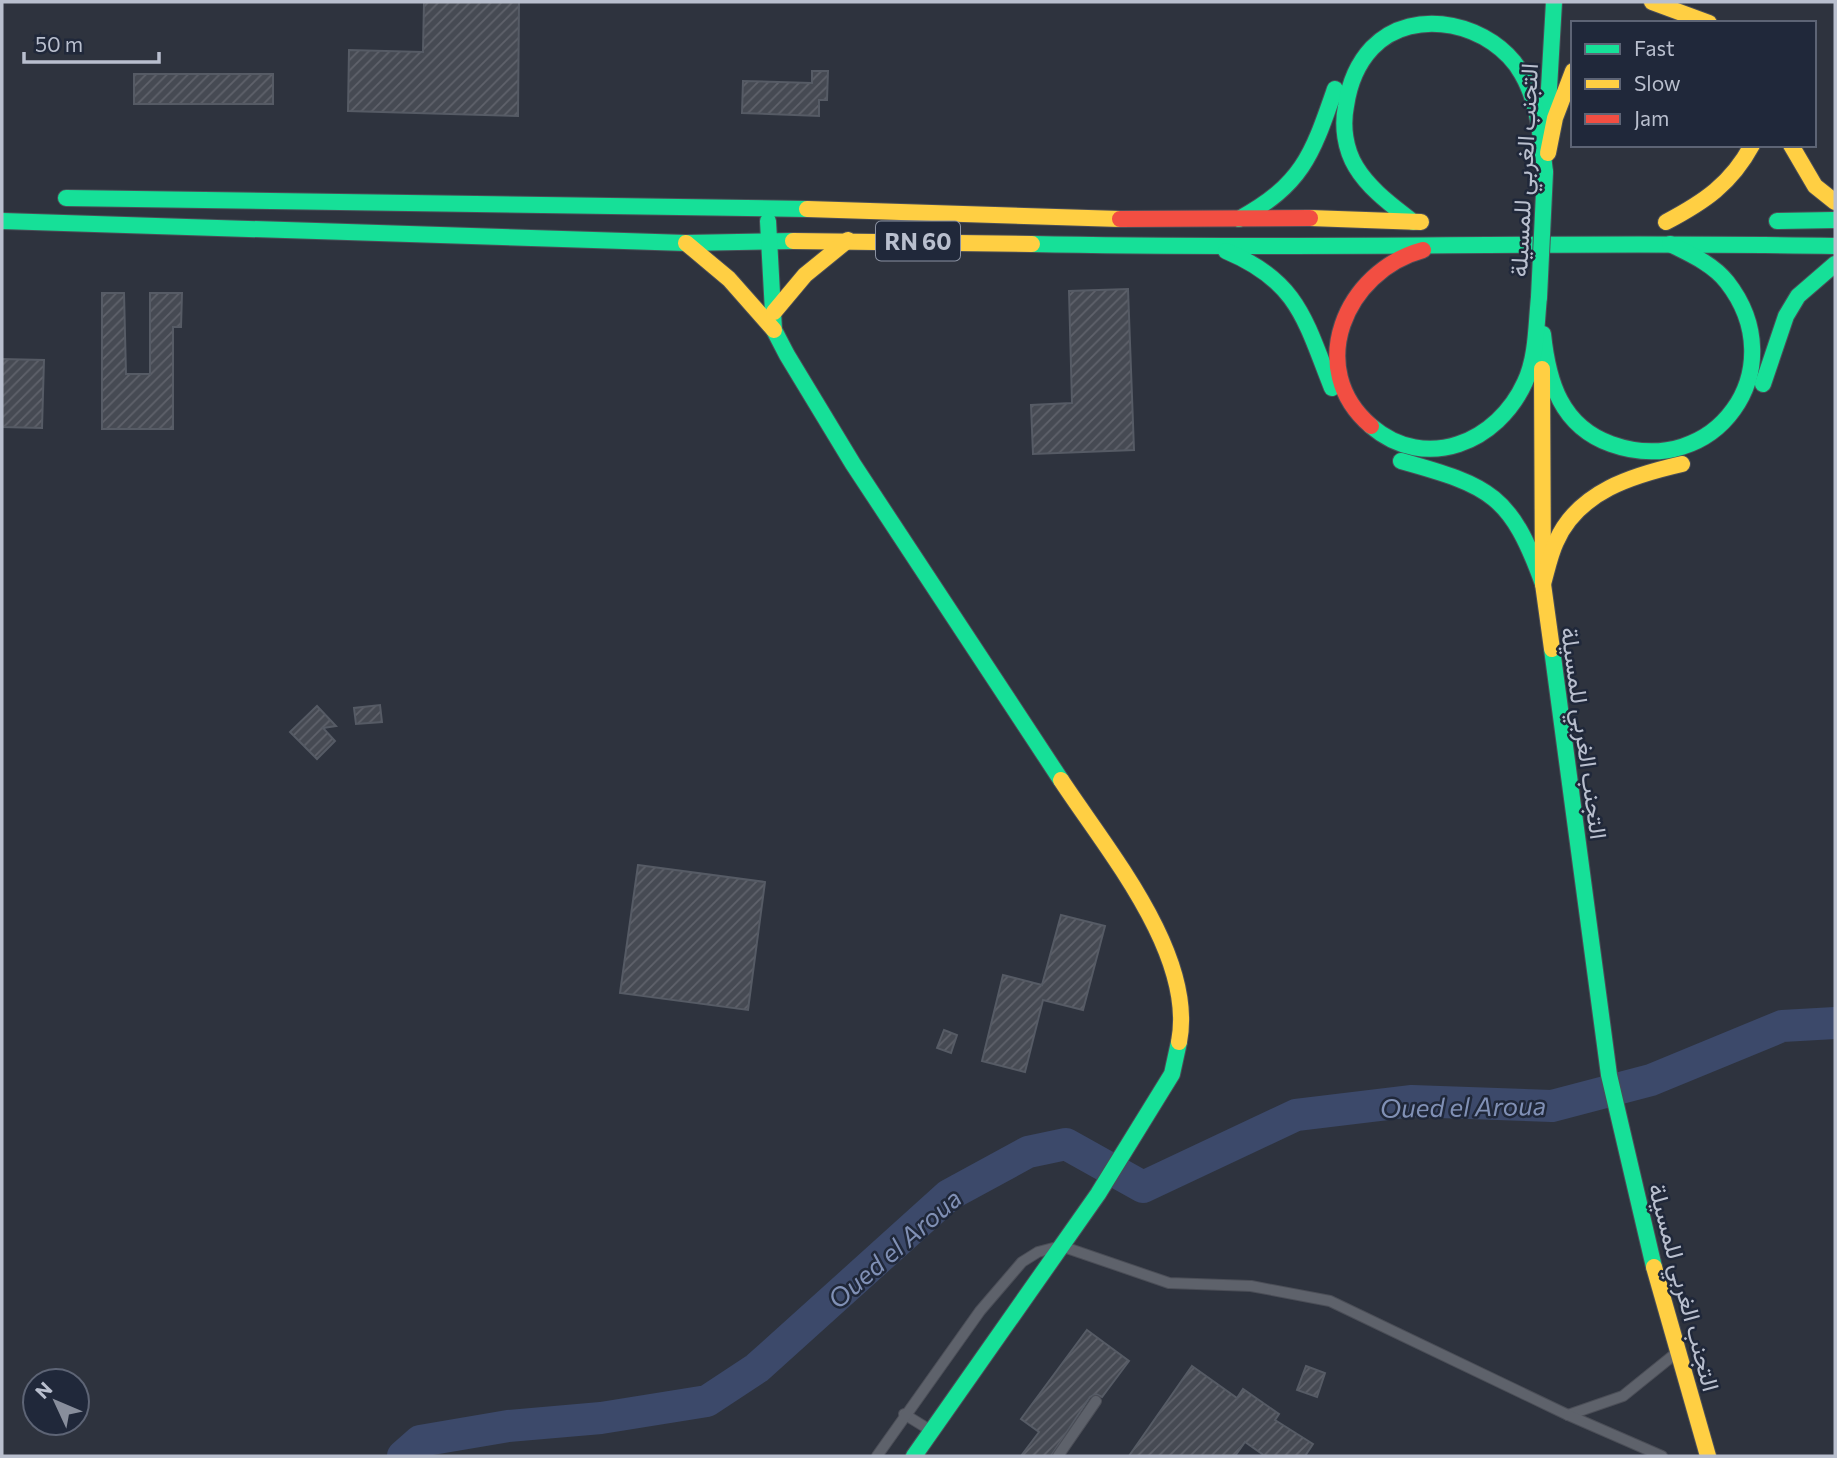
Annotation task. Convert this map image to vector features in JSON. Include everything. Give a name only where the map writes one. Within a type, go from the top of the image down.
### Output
[{"type":"main road","name":"التجنب الغربي للمسيلة","points":[[1554,2],[1539,297],[1544,441],[1543,584],[1609,1074],[1621,1138],[1708,1456]]},
{"type":"main road","points":[[1652,2],[1704,21]]},
{"type":"main road","points":[[1234,221],[1266,206],[1306,167],[1339,79],[1361,47],[1379,29],[1437,6]]},
{"type":"main road","points":[[1413,222],[1367,183],[1350,157],[1343,125],[1350,86],[1363,61],[1383,39],[1417,26],[1439,23],[1468,27],[1498,46],[1521,71],[1534,101],[1545,172]]},
{"type":"main road","points":[[1545,172],[1555,118],[1571,76]]},
{"type":"main road","points":[[1707,222],[1660,222],[1724,189],[1742,167],[1751,147]]},
{"type":"main road","points":[[1792,147],[1815,186],[1835,202]]},
{"type":"main road","name":"RN 60","points":[[43,197],[363,205],[768,208],[1000,218],[1234,221],[1322,218],[1438,222]]},
{"type":"main road","points":[[768,208],[774,330]]},
{"type":"main road","points":[[1763,221],[1835,220]]},
{"type":"main road","name":"RN 60","points":[[2,221],[686,243],[848,240],[1217,248],[1669,243],[1835,246]]},
{"type":"main road","points":[[1527,223],[1566,223]]},
{"type":"main road","points":[[774,312],[805,275],[848,240]]},
{"type":"main road","points":[[686,243],[729,279],[774,330],[817,407],[1159,929],[1181,999],[1180,1038],[1172,1074],[1098,1194],[931,1431],[922,1453]]},
{"type":"main road","points":[[1539,297],[1550,375],[1562,406],[1586,430],[1619,448],[1654,452],[1693,444],[1718,428],[1748,387],[1755,362],[1753,341],[1749,322],[1726,281],[1692,255],[1669,243]]},
{"type":"main road","points":[[1450,245],[1403,254],[1363,284],[1349,305],[1341,333],[1338,376],[1354,410],[1373,432],[1405,447],[1439,451],[1479,439],[1514,402],[1526,380],[1539,297]]},
{"type":"main road","points":[[1217,248],[1252,260],[1293,295],[1339,403],[1362,439],[1391,458],[1464,481],[1494,497],[1515,519],[1543,584]]},
{"type":"main road","points":[[1543,584],[1556,540],[1575,514],[1604,489],[1631,477],[1679,465],[1724,441],[1746,414],[1767,378],[1774,344],[1798,296],[1835,264]]},
{"type":"lane","points":[[877,1456],[904,1414],[980,1311],[1022,1262],[1038,1252],[1061,1246],[1169,1283],[1251,1286],[1330,1301],[1567,1415],[1662,1456]]},
{"type":"lane","points":[[1567,1415],[1595,1408],[1623,1395],[1678,1352]]},
{"type":"lane","points":[[1058,1456],[1096,1401]]},
{"type":"lane","points":[[904,1414],[931,1431]]},
{"type":"building","points":[[424,2],[519,2],[518,116],[348,111],[349,50],[423,52]]},
{"type":"building","points":[[812,71],[828,71],[827,100],[819,100],[819,116],[742,113],[743,81],[812,83]]},
{"type":"building","points":[[134,74],[273,74],[273,104],[134,104]]},
{"type":"building","points":[[1128,289],[1134,450],[1033,454],[1031,405],[1072,403],[1069,291]]},
{"type":"building","points":[[102,293],[124,293],[126,374],[150,374],[150,293],[182,293],[181,327],[173,327],[173,429],[102,429]]},
{"type":"building","points":[[2,359],[44,360],[42,428],[2,427]]},
{"type":"building","points":[[380,705],[382,722],[356,724],[354,708]]},
{"type":"building","points":[[317,706],[336,726],[323,728],[335,741],[317,759],[290,732]]},
{"type":"building","points":[[638,865],[765,882],[748,1010],[620,993]]},
{"type":"building","points":[[1061,915],[1105,926],[1083,1010],[1043,1000],[1025,1072],[982,1061],[1003,975],[1042,985]]},
{"type":"building","points":[[944,1030],[957,1035],[951,1053],[937,1048]]},
{"type":"building","points":[[1087,1330],[1129,1361],[1102,1397],[1096,1394],[1090,1397],[1051,1456],[1021,1456],[1039,1432],[1021,1419]]},
{"type":"building","points":[[1192,1366],[1237,1398],[1243,1389],[1279,1414],[1275,1420],[1313,1444],[1305,1456],[1265,1456],[1245,1442],[1235,1456],[1129,1456]]},
{"type":"building","points":[[1306,1366],[1325,1373],[1317,1397],[1297,1390]]},
{"type":"waterway","name":"Oued el Aroua","points":[[403,1456],[420,1441],[508,1426],[601,1418],[707,1401],[757,1368],[949,1195],[1028,1152],[1066,1144],[1143,1187],[1296,1115],[1412,1101],[1552,1106],[1651,1080],[1782,1026],[1835,1023]]},
{"type":"traffic: fast","points":[[1547,123],[1554,2]]},
{"type":"traffic: fast","points":[[1413,222],[1382,197],[1356,167],[1349,153],[1344,121],[1349,90],[1362,61],[1372,48],[1389,34],[1409,26],[1431,24],[1473,32],[1493,43],[1509,57],[1522,74],[1532,97],[1545,172]]},
{"type":"traffic: fast","points":[[1239,219],[1278,193],[1302,166],[1319,132],[1335,89]]},
{"type":"traffic: fast","points":[[1539,297],[1545,172]]},
{"type":"traffic: fast","points":[[66,198],[807,209]]},
{"type":"traffic: fast","points":[[1777,221],[1835,220]]},
{"type":"traffic: fast","points":[[2,221],[686,243],[793,241]]},
{"type":"traffic: fast","points":[[768,221],[774,330],[787,355],[853,464],[1061,780]]},
{"type":"traffic: fast","points":[[1032,244],[1835,246]]},
{"type":"traffic: fast","points":[[1543,334],[1549,369],[1560,400],[1580,426],[1594,436],[1611,444],[1649,451],[1683,447],[1711,432],[1734,409],[1748,381],[1752,349],[1746,315],[1727,282],[1715,270],[1670,244]]},
{"type":"traffic: fast","points":[[1226,251],[1269,276],[1296,305],[1332,388]]},
{"type":"traffic: fast","points":[[1763,384],[1786,316],[1798,296],[1835,264]]},
{"type":"traffic: fast","points":[[1371,426],[1392,440],[1414,447],[1437,449],[1479,435],[1497,421],[1513,403],[1525,382],[1532,362],[1539,297]]},
{"type":"traffic: fast","points":[[1401,461],[1457,478],[1494,498],[1520,531],[1543,584]]},
{"type":"traffic: fast","points":[[1552,649],[1609,1075],[1654,1267]]},
{"type":"traffic: fast","points":[[914,1456],[1098,1194],[1172,1074],[1179,1042]]},
{"type":"traffic: slow","points":[[1652,2],[1704,21]]},
{"type":"traffic: slow","points":[[1548,153],[1555,118],[1571,76]]},
{"type":"traffic: slow","points":[[1666,222],[1715,191],[1735,171],[1751,147]]},
{"type":"traffic: slow","points":[[1792,147],[1815,186],[1835,202]]},
{"type":"traffic: slow","points":[[807,209],[1120,219]]},
{"type":"traffic: slow","points":[[1310,218],[1421,222]]},
{"type":"traffic: slow","points":[[774,312],[805,275],[848,240]]},
{"type":"traffic: slow","points":[[793,241],[1032,244]]},
{"type":"traffic: slow","points":[[686,243],[729,279],[774,330]]},
{"type":"traffic: slow","points":[[1542,369],[1543,584],[1552,649]]},
{"type":"traffic: slow","points":[[1543,584],[1556,542],[1578,510],[1609,488],[1627,480],[1682,464]]},
{"type":"traffic: slow","points":[[1061,780],[1123,871],[1161,939],[1174,974],[1181,1009],[1179,1042]]},
{"type":"traffic: slow","points":[[1654,1267],[1708,1456]]},
{"type":"traffic: jam","points":[[1120,219],[1310,218]]},
{"type":"traffic: jam","points":[[1371,426],[1351,403],[1340,377],[1337,351],[1343,324],[1355,300],[1373,278],[1396,261],[1423,250]]}]
